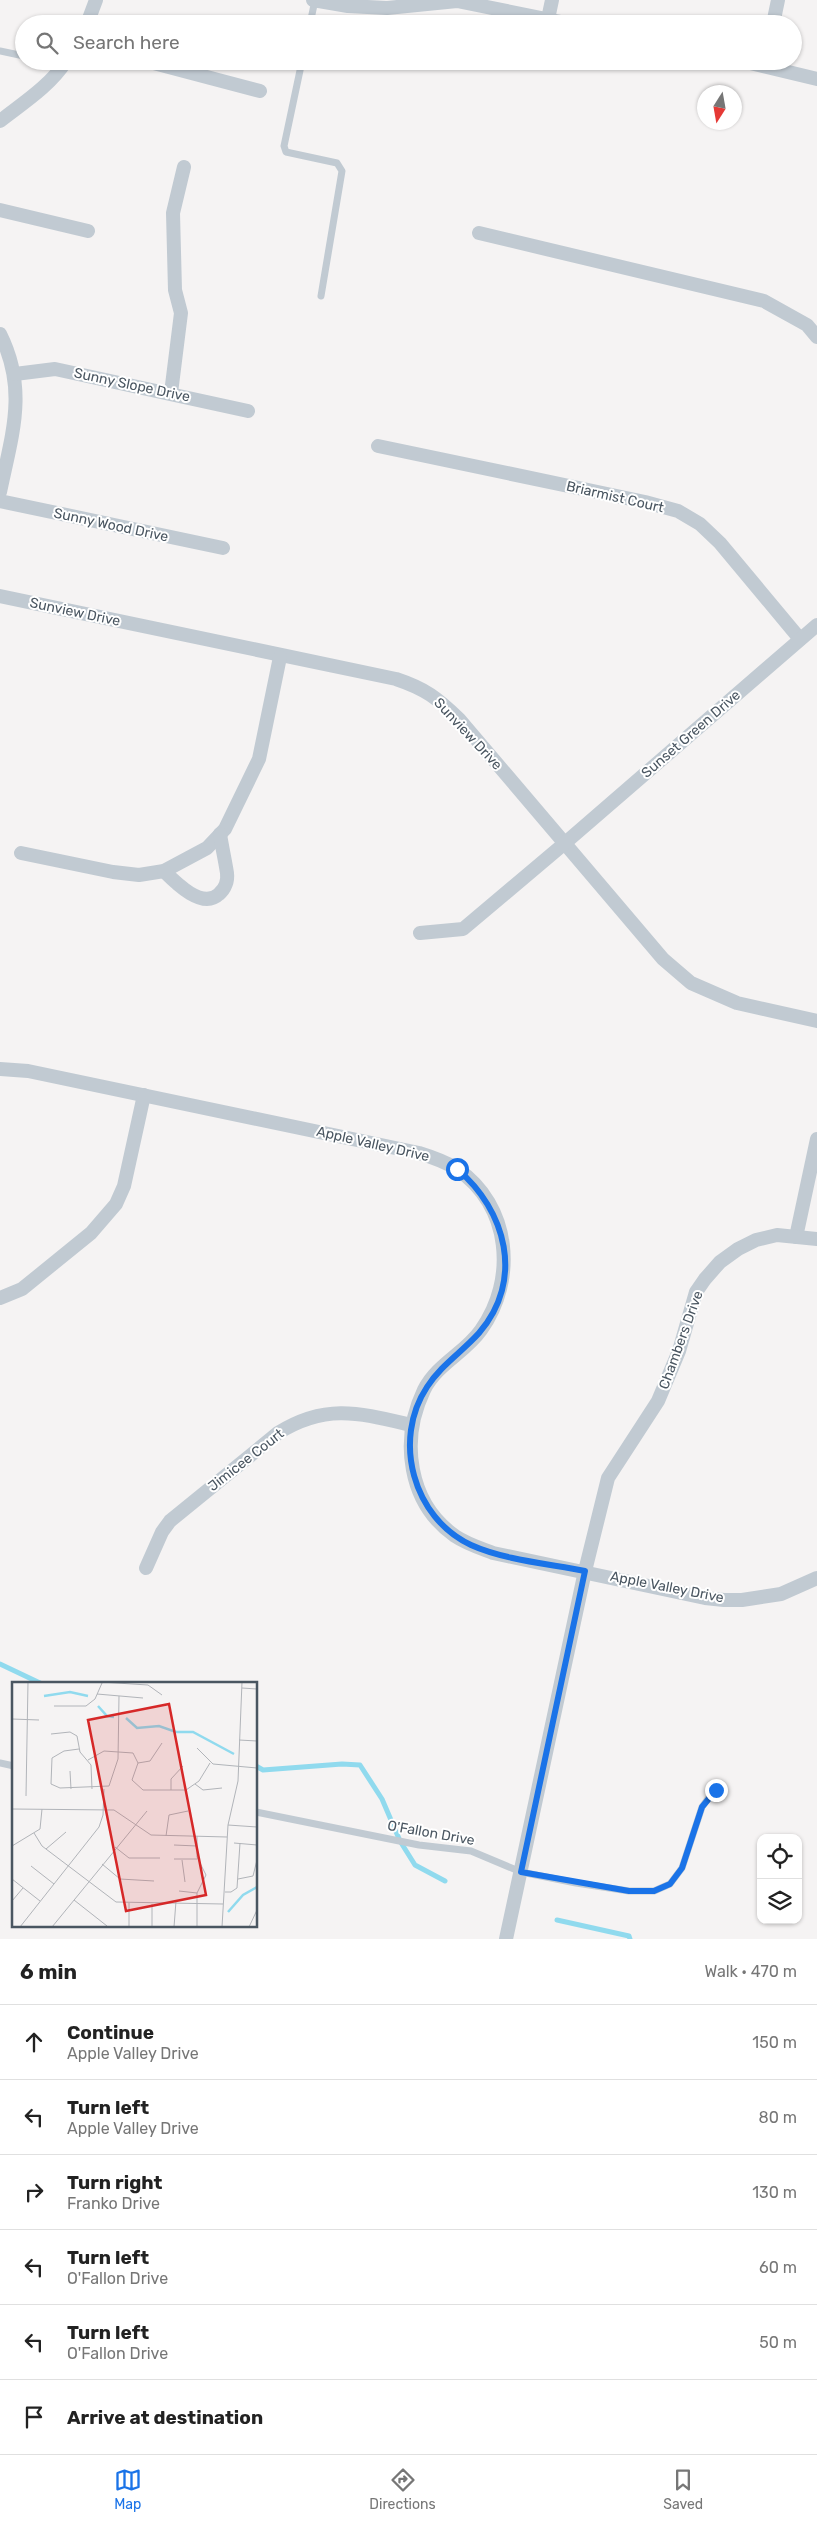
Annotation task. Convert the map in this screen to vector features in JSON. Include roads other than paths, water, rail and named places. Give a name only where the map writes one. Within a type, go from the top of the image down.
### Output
[{"type":"street","points":[[90,15],[96,0]]},
{"type":"street","points":[[314,0],[348,6],[387,8],[457,1],[528,15]]},
{"type":"street","points":[[549,15],[552,0]]},
{"type":"street","points":[[775,15],[778,0]]},
{"type":"street","points":[[0,121],[37,93],[59,70]]},
{"type":"street","points":[[180,70],[260,91]]},
{"type":"street","points":[[785,70],[817,79]]},
{"type":"street","points":[[171,393],[181,313],[175,290],[174,213],[184,167]]},
{"type":"street","points":[[0,210],[88,231]]},
{"type":"street","points":[[479,233],[764,301],[807,325],[817,337]]},
{"type":"street","points":[[0,334],[7,348],[15,374],[17,395],[15,422],[0,492]]},
{"type":"street","name":"Sunny Slope Drive","points":[[15,374],[55,369],[248,410]]},
{"type":"street","name":"Briarmist Court","points":[[378,446],[645,502],[678,512],[700,524],[720,543],[800,639]]},
{"type":"street","name":"Sunny Wood Drive","points":[[0,501],[223,548]]},
{"type":"street","name":"Sunview Drive","points":[[0,596],[280,657],[396,679],[422,688],[459,720],[663,959],[691,983],[737,1003],[817,1021]]},
{"type":"street","name":"Sunset Green Drive","points":[[420,933],[463,929],[565,844],[817,625]]},
{"type":"street","points":[[21,853],[113,872],[138,875],[164,871],[207,848],[220,834],[240,802],[259,759],[280,657]]},
{"type":"street","points":[[164,871],[180,886],[194,894],[208,899],[216,897],[225,889],[227,874],[220,834]]},
{"type":"street","name":"Apple Valley Drive","points":[[0,1069],[28,1071],[419,1153],[457,1169],[470,1180],[489,1203],[503,1241],[505,1264],[500,1294],[492,1313],[480,1332],[434,1375],[425,1389],[411,1425],[410,1461],[415,1480],[432,1514],[443,1526],[472,1545],[493,1553],[705,1598],[742,1600],[781,1594],[817,1578]]},
{"type":"street","points":[[0,1298],[22,1288],[76,1246],[91,1233],[116,1204],[124,1186],[144,1095]]},
{"type":"street","points":[[796,1237],[817,1138]]},
{"type":"street","name":"Chambers Drive","points":[[506,1939],[585,1571],[608,1478],[658,1401],[679,1352],[696,1292],[720,1262],[738,1249],[756,1240],[777,1236],[817,1239]]},
{"type":"street","name":"Jimicee Court","points":[[146,1568],[162,1532],[170,1521],[278,1434],[296,1422],[315,1415],[339,1412],[363,1414],[411,1425]]},
{"type":"lane","points":[[312,15],[314,0]]},
{"type":"lane","points":[[0,51],[15,54]]},
{"type":"lane","points":[[300,70],[284,146],[286,152],[337,163],[342,171],[321,296]]},
{"type":"lane","name":"O'Fallon Drive","points":[[258,1812],[419,1845],[471,1851],[521,1872],[629,1891],[654,1891],[670,1884],[682,1868],[702,1807],[716,1790]]},
{"type":"waterway","points":[[0,1664],[38,1682]]},
{"type":"waterway","points":[[258,1767],[263,1770],[342,1764],[360,1765],[382,1799],[400,1841],[415,1865],[445,1881]]},
{"type":"waterway","points":[[557,1920],[629,1936],[630,1939]]}]
